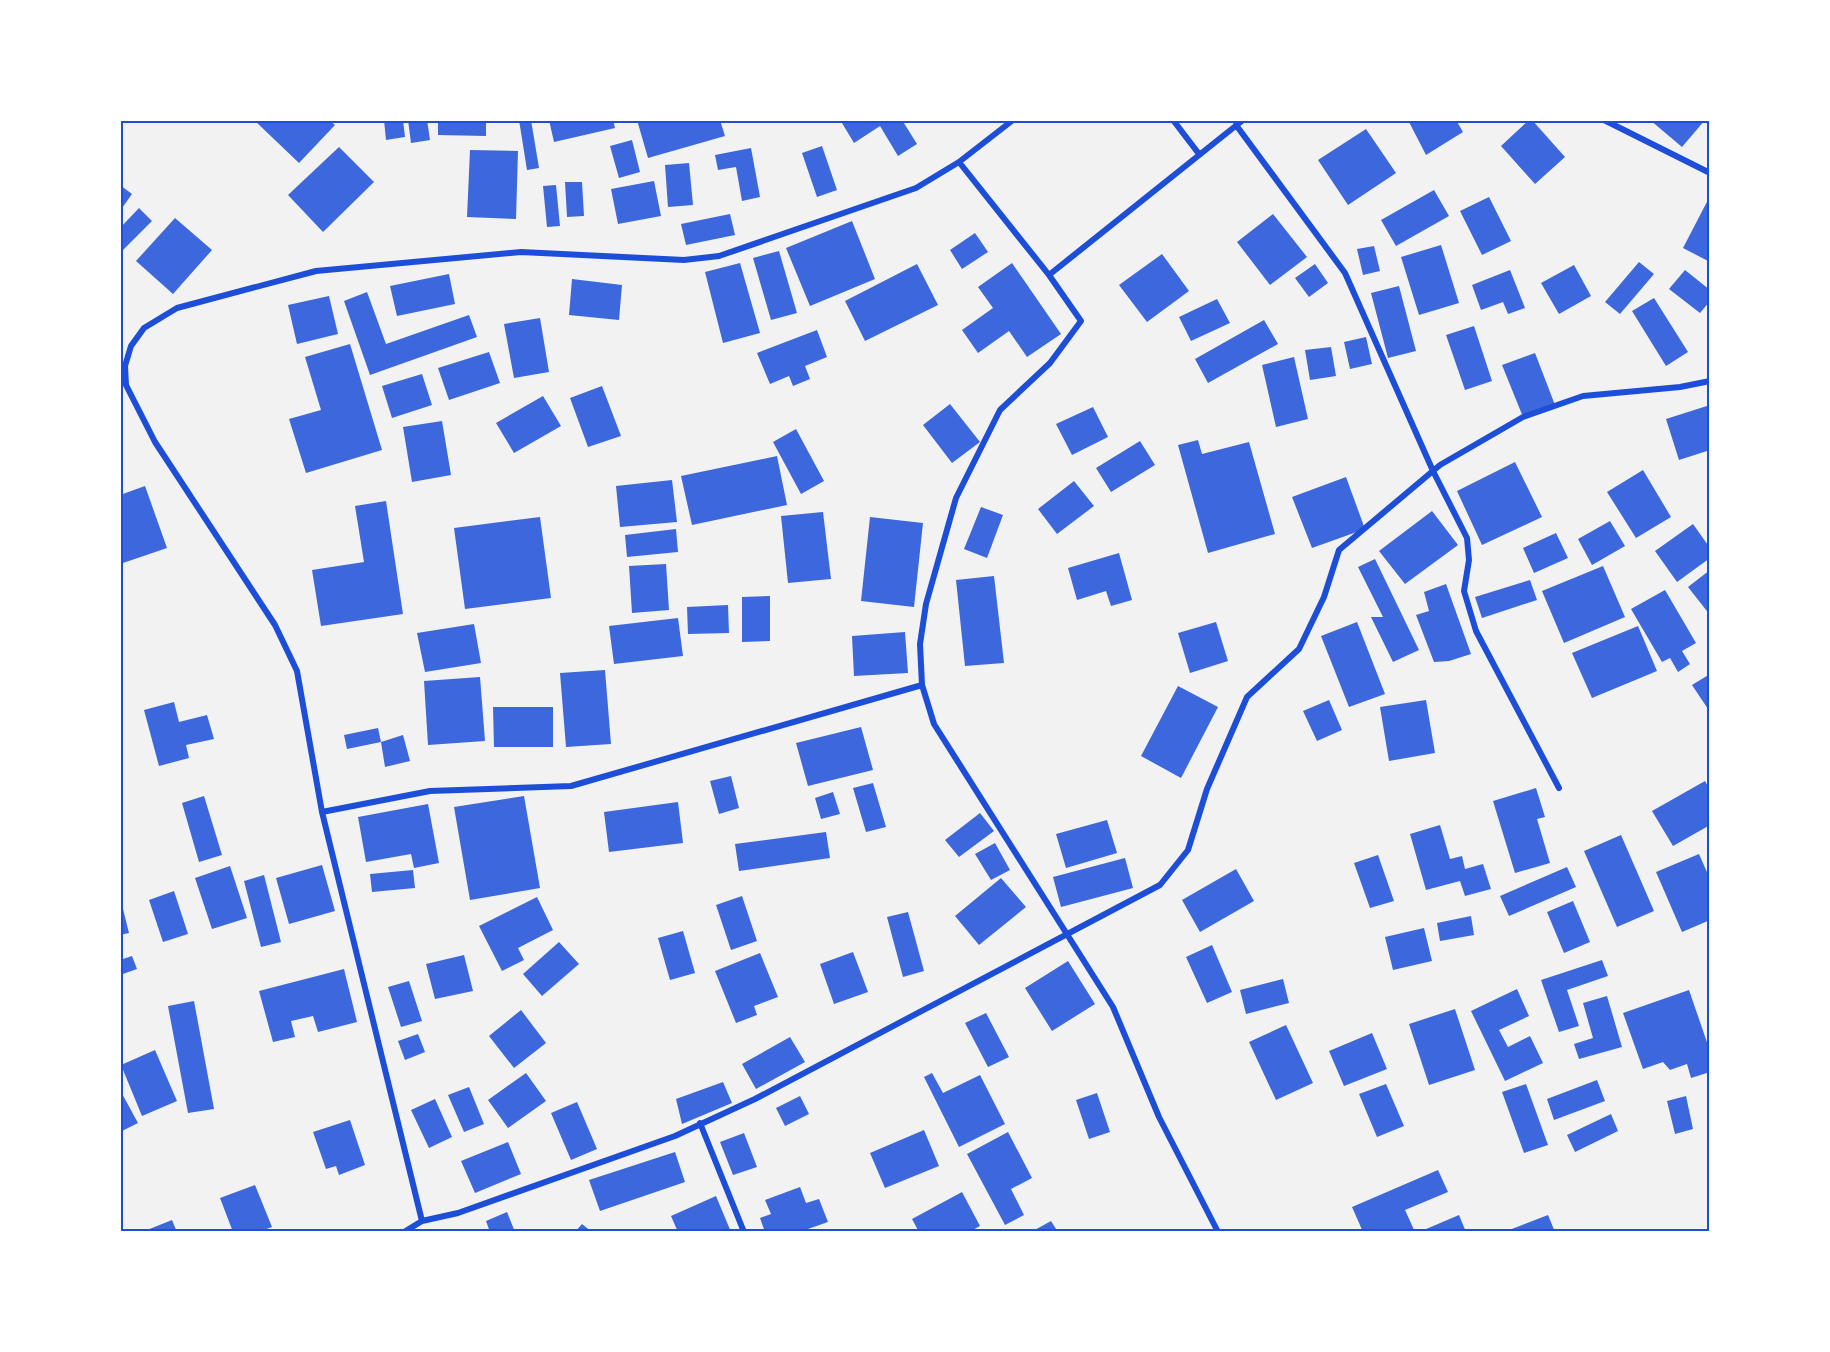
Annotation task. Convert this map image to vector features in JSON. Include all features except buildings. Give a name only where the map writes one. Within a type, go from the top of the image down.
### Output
[{"type":"street","points":[[422,1221],[322,812],[297,671],[275,625],[155,442],[126,385],[125,366],[131,346],[144,328],[177,308],[316,272],[520,252],[684,260],[719,256],[916,188],[959,162],[1013,120]]},
{"type":"street","points":[[1173,120],[1199,154]]},
{"type":"street","points":[[1049,275],[1243,120]]},
{"type":"street","points":[[1604,120],[1710,173]]},
{"type":"street","points":[[1236,125],[1345,273],[1432,471],[1467,538],[1469,560],[1464,591],[1476,631],[1559,788]]},
{"type":"street","points":[[959,162],[1049,275],[1081,321],[1050,363],[1000,410],[956,498],[926,604],[920,644],[922,684],[934,724],[1113,1007],[1159,1117],[1218,1232]]},
{"type":"street","points":[[404,1232],[422,1221],[458,1213],[575,1172],[755,1099],[1160,885],[1188,850],[1207,789],[1247,697],[1299,649],[1324,597],[1339,550],[1432,471],[1523,417],[1583,396],[1680,387],[1710,381]]},
{"type":"street","points":[[322,812],[430,791],[571,786],[922,684]]},
{"type":"street","points":[[700,1123],[744,1232]]}]
